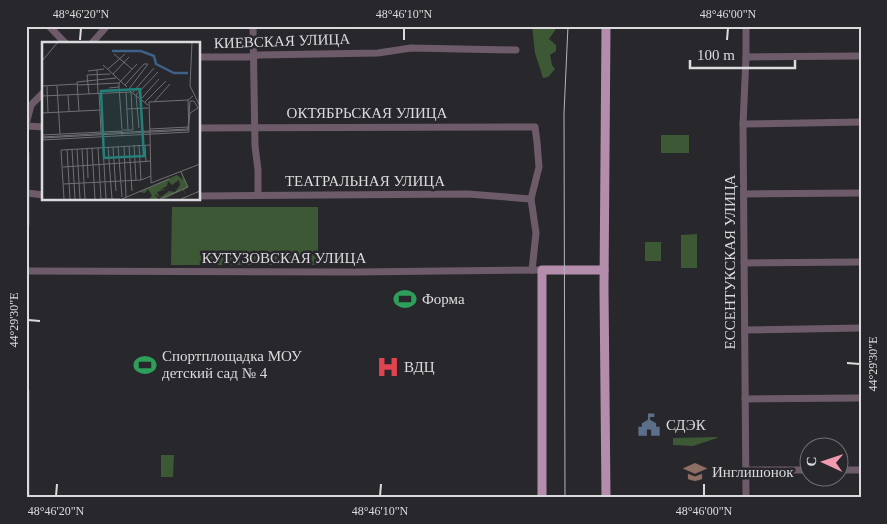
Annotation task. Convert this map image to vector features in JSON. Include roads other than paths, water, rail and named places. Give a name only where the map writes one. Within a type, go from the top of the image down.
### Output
[{"type":"main road","points":[[606,26],[604,270],[606,498]]},
{"type":"main road","points":[[542,498],[542,270],[604,270]]},
{"type":"street","points":[[49,26],[64,42]]},
{"type":"street","points":[[93,42],[107,26]]},
{"type":"street","points":[[253,26],[255,146],[258,170],[258,195]]},
{"type":"street","name":"ЕССЕНТУКСКАЯ УЛИЦА","points":[[746,26],[743,124],[746,498]]},
{"type":"street","name":"КИЕВСКАЯ УЛИЦА","points":[[200,57],[378,53],[411,48],[516,50]]},
{"type":"street","points":[[746,57],[861,56]]},
{"type":"street","points":[[42,93],[28,103],[26,125],[42,127]]},
{"type":"street","points":[[743,124],[861,122]]},
{"type":"street","name":"ОКТЯБРЬСКАЯ УЛИЦА","points":[[200,128],[535,127],[539,168],[531,199]]},
{"type":"street","points":[[26,154],[26,224]]},
{"type":"street","points":[[27,193],[42,195]]},
{"type":"street","points":[[744,194],[861,193]]},
{"type":"street","name":"ТЕАТРАЛЬНАЯ УЛИЦА","points":[[200,196],[468,194],[531,199]]},
{"type":"street","points":[[531,199],[536,233],[532,270]]},
{"type":"street","points":[[744,263],[861,262]]},
{"type":"street","name":"КУТУЗОВСКАЯ УЛИЦА","points":[[26,271],[355,272],[542,270]]},
{"type":"street","points":[[744,330],[861,328]]},
{"type":"street","points":[[26,392],[26,498]]},
{"type":"street","points":[[745,399],[861,398]]},
{"type":"street","points":[[746,470],[800,470]]},
{"type":"tram line","points":[[565,498],[564,113],[568,26]]},
{"type":"place","name":"Форма","points":[[405,299]]},
{"type":"place","name":"Спортплощадка МОУ детский сад № 4","points":[[145,365]]},
{"type":"place","name":"ВДЦ","points":[[388,367]]},
{"type":"place","name":"СДЭК","points":[[649,425]]},
{"type":"place","name":"Инглишонок","points":[[695,472]]}]
